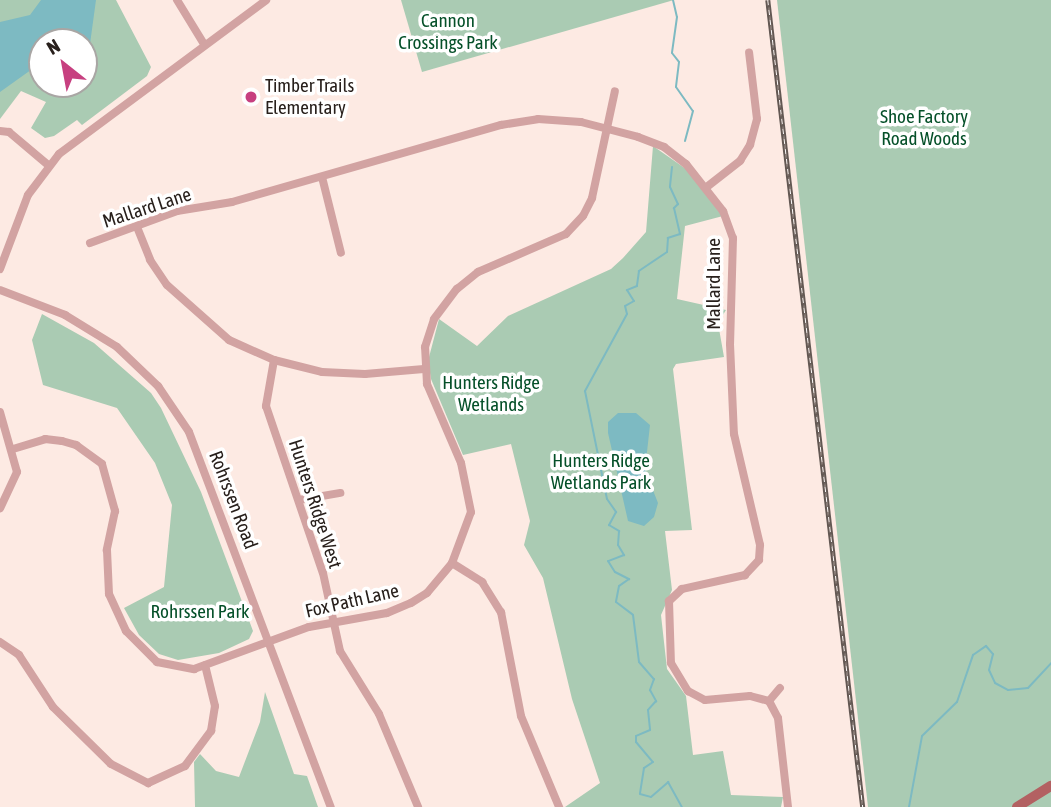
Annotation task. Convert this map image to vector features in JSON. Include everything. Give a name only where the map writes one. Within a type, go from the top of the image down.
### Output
[{"type":"main road","points":[[1017,807],[1051,786]]},
{"type":"street","points":[[177,0],[204,44]]},
{"type":"street","points":[[0,269],[28,195],[48,165],[204,44],[267,0]]},
{"type":"street","points":[[708,186],[740,161],[750,145],[757,119],[749,52]]},
{"type":"street","name":"Fox Path Lane","points":[[13,449],[45,439],[62,441],[76,445],[102,464],[113,493],[106,581],[116,614],[141,650],[157,662],[176,668],[205,665],[270,639],[331,621],[387,613],[411,603],[441,580],[452,563],[467,532],[470,499],[424,369],[425,347],[434,319],[457,289],[478,272],[566,234],[583,216],[592,198],[615,91]]},
{"type":"street","name":"Mallard Lane","points":[[90,243],[177,211],[232,202],[501,125],[559,119],[608,128],[664,147],[708,186],[723,211],[733,238],[730,344],[734,434],[758,527],[759,560],[745,575],[675,593],[666,614],[671,663],[688,691],[705,700],[750,696],[769,701]]},
{"type":"street","points":[[0,131],[9,132],[48,165]]},
{"type":"street","points":[[322,177],[341,253]]},
{"type":"street","points":[[137,227],[150,260],[167,285],[203,320],[229,340],[274,360],[322,372],[365,374],[424,369]]},
{"type":"street","name":"Rohrssen Road","points":[[0,290],[65,315],[117,347],[158,386],[189,432],[270,639],[331,807]]},
{"type":"street","name":"Hunters Ridge West","points":[[274,360],[266,406],[323,573],[331,621],[340,651],[379,714],[418,807]]},
{"type":"street","points":[[0,412],[13,449],[16,472],[0,508]]},
{"type":"street","points":[[299,500],[340,493]]},
{"type":"street","points":[[452,563],[482,582],[501,612],[521,716],[559,807]]},
{"type":"street","points":[[0,642],[19,655],[52,707],[111,764],[148,783],[186,766],[211,731],[215,706],[205,665]]},
{"type":"street","points":[[780,688],[769,701],[778,718],[788,807]]},
{"type":"green space","points":[[0,0],[116,0],[151,67],[147,76],[82,125],[77,120],[54,136],[45,138],[31,128],[46,102],[37,98],[98,98],[98,28],[28,28],[28,94],[21,91],[0,119]]},
{"type":"green space","name":"Cannon Crossings Park","points":[[401,0],[674,0],[422,72]]},
{"type":"green space","name":"Shoe Factory Road Woods","points":[[777,0],[1051,0],[1051,807],[868,807]]},
{"type":"green space","name":"Hunters Ridge Wetlands Park","points":[[653,146],[686,169],[723,216],[685,226],[677,299],[726,310],[718,323],[724,357],[676,364],[673,369],[692,530],[665,531],[672,590],[661,615],[667,669],[686,696],[693,755],[723,751],[731,795],[783,797],[781,807],[565,807],[600,783],[572,699],[543,578],[524,545],[530,521],[511,444],[463,455],[431,379],[428,361],[439,319],[477,346],[508,316],[611,269],[623,258],[646,232]]},
{"type":"green space","name":"Rohrssen Park","points":[[42,314],[94,343],[151,393],[161,408],[201,492],[253,631],[249,639],[219,653],[178,660],[159,654],[139,635],[124,608],[164,587],[172,505],[155,463],[117,408],[43,385],[32,340]]},
{"type":"green space","points":[[265,692],[294,774],[307,776],[318,807],[195,807],[194,762],[200,754],[216,771],[239,777],[260,722]]},
{"type":"water","points":[[41,0],[96,0],[92,28],[28,28],[28,72],[0,92],[0,22],[30,15]]},
{"type":"water","points":[[618,413],[636,413],[650,425],[645,470],[658,503],[654,517],[644,526],[628,521],[608,433],[608,422]]},
{"type":"waterway","points":[[673,0],[677,17],[672,53],[679,62],[676,87],[693,111],[685,141]]},
{"type":"waterway","points":[[672,167],[670,187],[678,204],[674,208],[680,234],[668,238],[667,252],[639,271],[637,286],[627,290],[634,301],[625,306],[627,314],[585,391],[607,499],[616,512],[609,525],[619,531],[618,545],[624,555],[608,561],[615,572],[629,579],[619,586],[616,602],[633,615],[639,662],[654,679],[650,690],[656,701],[648,710],[650,730],[636,736],[636,742],[653,762],[644,768],[640,794],[651,797],[668,782],[682,807]]},
{"type":"waterway","points":[[909,807],[922,736],[957,702],[973,655],[986,646],[993,654],[989,670],[995,683],[1008,690],[1028,688],[1051,663]]},
{"type":"railway","points":[[768,0],[863,807]]},
{"type":"place","name":"Timber Trails Elementary","points":[[251,97]]},
{"type":"park label","name":"Hunters Ridge Wetlands","points":[[491,394]]}]
